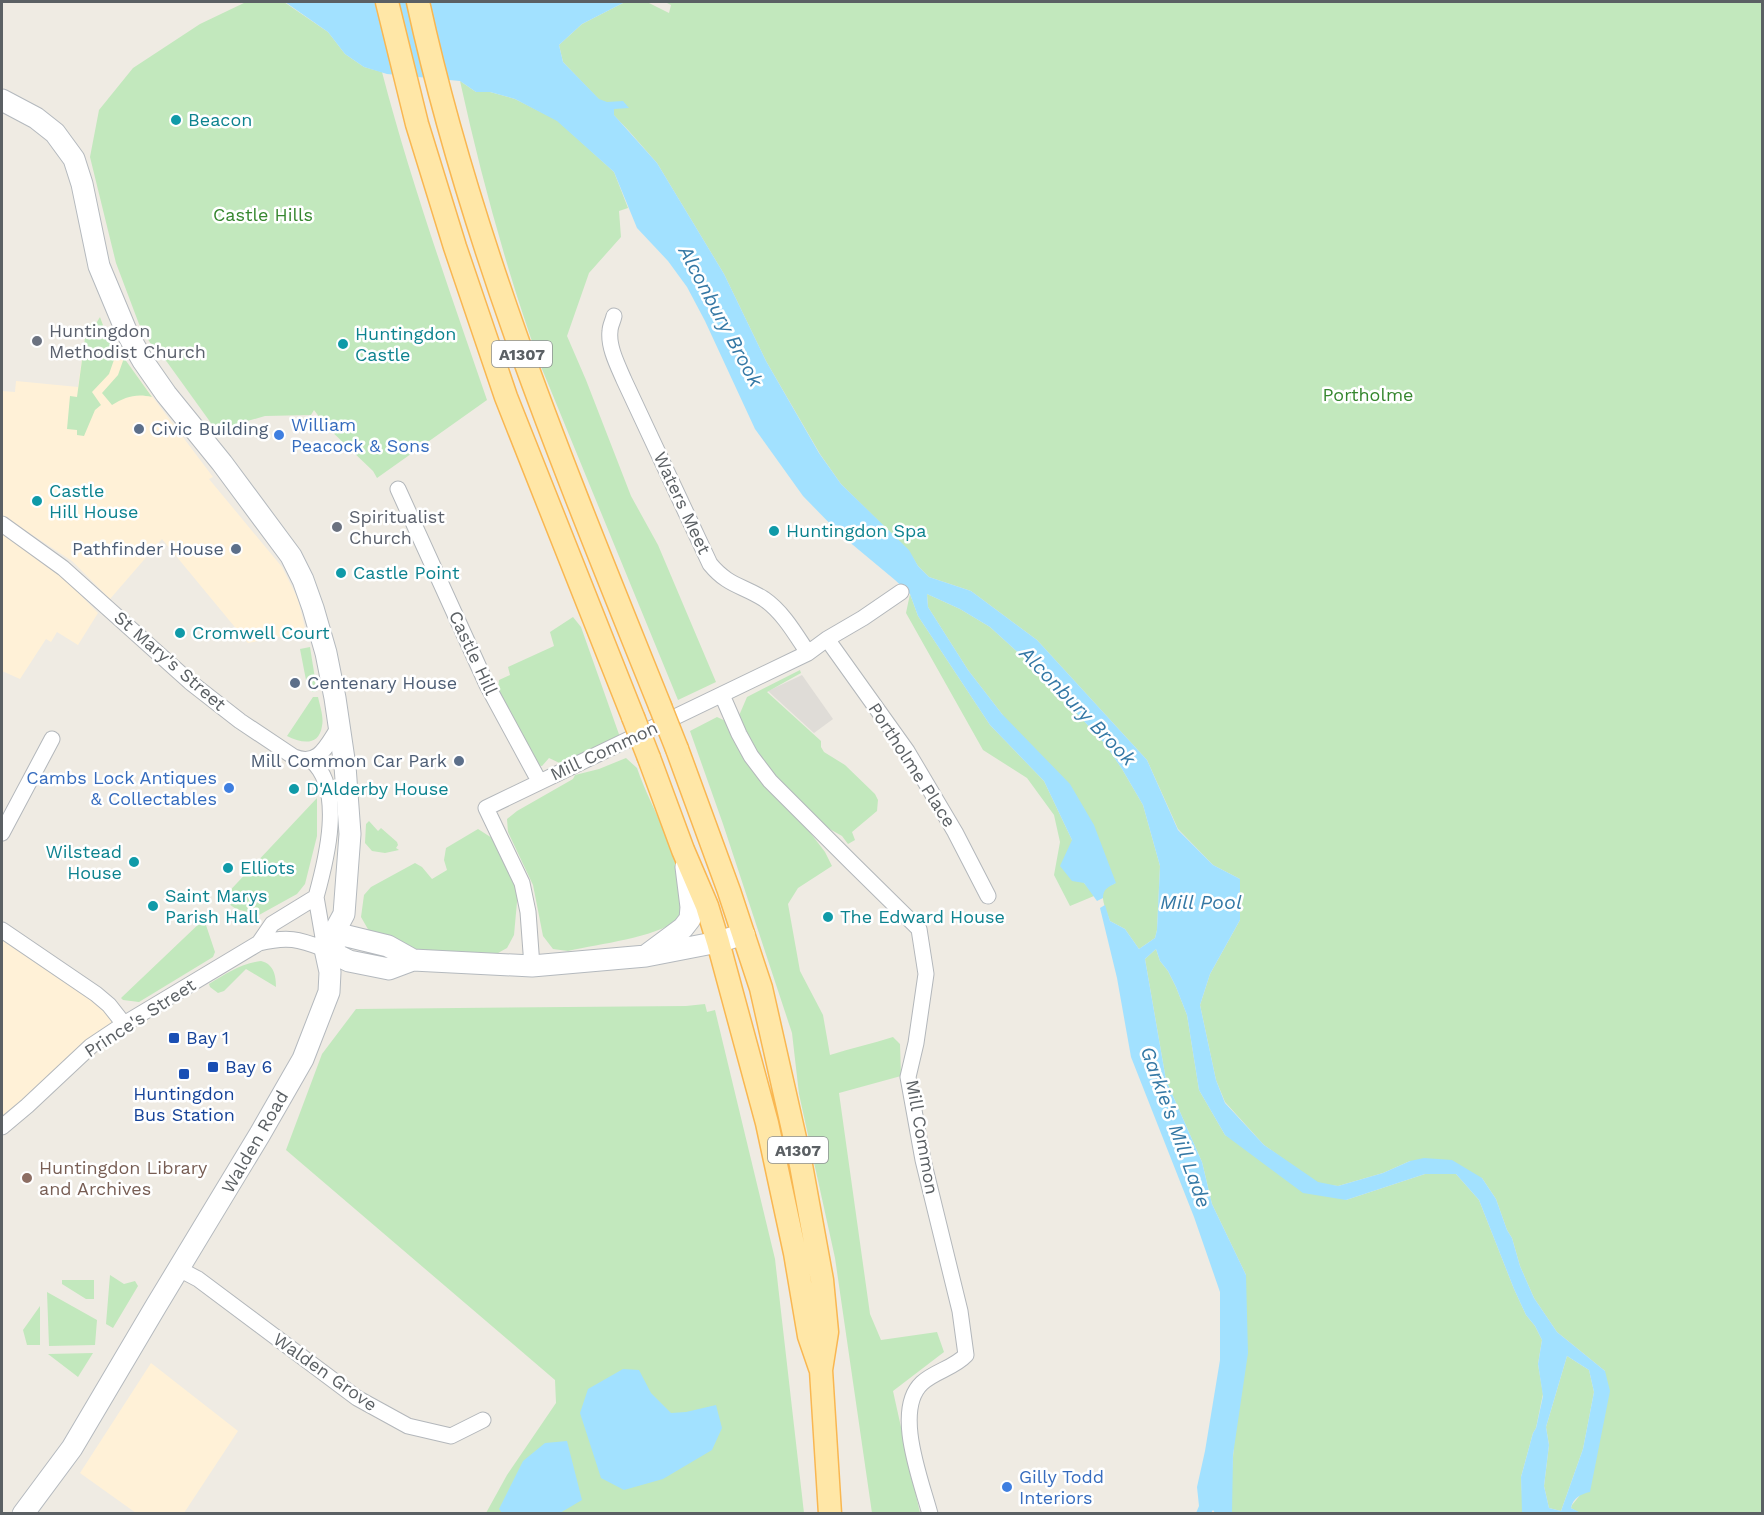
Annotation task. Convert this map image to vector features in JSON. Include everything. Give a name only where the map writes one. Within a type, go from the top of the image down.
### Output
[{"type":"main road","name":"A1307","points":[[387,2],[417,124],[455,247],[506,397],[707,906],[767,1123],[795,1253],[809,1336],[821,1370]]},
{"type":"main road","name":"A1307","points":[[418,2],[445,117],[480,234],[530,377],[677,749],[744,934],[761,988],[801,1165],[822,1280],[827,1332],[821,1370],[830,1514]]},
{"type":"main road","points":[[2,100],[36,118],[55,133],[74,159],[82,184],[99,266],[127,333],[143,362],[166,394],[222,463],[291,556],[303,580],[323,642],[339,727],[345,766],[350,834],[344,914],[325,949],[349,961],[389,969],[413,960],[532,966],[646,956],[718,942],[744,934]]},
{"type":"main road","points":[[646,956],[683,928],[690,919],[691,907],[683,850]]},
{"type":"main road","name":"Walden Road","points":[[23,1514],[72,1448],[303,1059],[329,992],[330,972],[325,949]]},
{"type":"street","name":"Waters Meet","points":[[614,316],[610,331],[611,343],[620,370],[711,564],[729,582],[758,596],[776,609],[808,653]]},
{"type":"street","name":"Castle Hill","points":[[398,489],[487,685],[539,781]]},
{"type":"street","name":"St Mary's Street","points":[[2,524],[63,568],[190,681],[240,721],[294,757],[311,760]]},
{"type":"street","name":"Mill Common","points":[[532,966],[528,912],[522,884],[486,808],[808,653],[901,592]]},
{"type":"street","name":"Portholme Place","points":[[827,639],[907,751],[955,832],[988,896]]},
{"type":"street","name":"Mill Common","points":[[722,695],[738,734],[770,781],[919,928],[926,974],[916,1043],[908,1077],[923,1160],[960,1311],[966,1355],[960,1362],[920,1384],[908,1411],[910,1440],[930,1514]]},
{"type":"street","points":[[325,949],[316,897],[331,812],[326,781],[311,760],[320,754],[339,727]]},
{"type":"street","points":[[2,833],[52,739]]},
{"type":"street","name":"Prince's Street","points":[[259,943],[272,924],[316,897]]},
{"type":"street","points":[[2,930],[96,994],[109,1005],[124,1024]]},
{"type":"street","name":"Prince's Street","points":[[2,1127],[91,1046],[259,943],[281,938],[301,940],[325,949]]},
{"type":"street","name":"Walden Grove","points":[[179,1269],[198,1280],[357,1398],[408,1426],[451,1436],[483,1420]]},
{"type":"shaded area","points":[[100,317],[109,339],[213,477],[209,479],[282,567],[298,599],[306,632],[248,643],[162,539],[110,599],[72,561],[2,515],[2,391],[15,392],[16,381],[78,387],[87,323],[95,325]]},
{"type":"shaded area","points":[[2,533],[58,572],[98,613],[78,645],[57,632],[51,642],[46,639],[20,679],[2,671]]},
{"type":"shaded area","points":[[802,675],[833,719],[814,733],[768,691]]},
{"type":"shaded area","points":[[2,937],[74,979],[124,1024],[2,1127]]},
{"type":"shaded area","points":[[151,1363],[238,1431],[184,1513],[136,1513],[80,1473]]},
{"type":"green space","name":"Castle Hills","points":[[246,2],[284,2],[328,32],[345,54],[364,67],[382,72],[418,196],[487,400],[377,478],[373,471],[326,426],[314,410],[311,415],[265,416],[216,430],[167,362],[152,346],[139,324],[116,263],[90,157],[99,110],[133,68],[200,24]]},
{"type":"green space","name":"Portholme","points":[[625,2],[647,2],[669,13],[671,5],[665,2],[1762,2],[1762,1513],[1581,1514],[1571,1508],[1581,1494],[1605,1371],[1557,1332],[1534,1298],[1496,1199],[1482,1178],[1410,1161],[1383,1173],[1338,1186],[1318,1184],[1264,1145],[1225,1102],[1216,1080],[1200,1005],[1210,974],[1240,920],[1240,879],[1213,865],[1178,829],[1147,760],[1037,640],[971,591],[929,577],[918,566],[908,550],[841,484],[820,454],[766,361],[724,274],[657,163],[563,62],[559,45],[582,24]]},
{"type":"green space","points":[[460,81],[476,92],[490,92],[515,99],[557,120],[614,172],[628,208],[619,211],[621,237],[589,273],[567,336],[631,496],[658,545],[716,682],[678,700],[540,364],[496,224]]},
{"type":"green space","points":[[100,317],[115,357],[109,374],[92,392],[101,405],[95,410],[84,436],[77,435],[77,430],[67,429],[70,396],[77,397],[87,323],[95,325]]},
{"type":"green space","points":[[124,358],[152,397],[141,395],[131,397],[112,405],[102,393],[118,375]]},
{"type":"green space","points":[[910,594],[918,616],[990,725],[1044,781],[1072,840],[1084,883],[1096,897],[1070,906],[1054,875],[1060,842],[1054,815],[1027,778],[983,750],[906,613]]},
{"type":"green space","points":[[927,594],[960,609],[990,627],[1025,659],[1072,708],[1105,744],[1122,769],[1143,805],[1160,866],[1155,938],[1139,949],[1125,929],[1110,921],[1107,913],[1103,894],[1107,887],[1115,883],[1002,714],[968,670],[928,607]]},
{"type":"green space","points":[[573,617],[581,627],[621,740],[568,767],[549,758],[542,766],[536,765],[498,692],[499,680],[510,675],[508,667],[554,646],[550,632]]},
{"type":"green space","points":[[310,647],[317,691],[312,692],[310,680],[306,680],[300,649]]},
{"type":"green space","points":[[800,670],[801,673],[767,692],[821,741],[824,752],[845,765],[875,794],[878,800],[877,811],[852,832],[855,840],[848,844],[842,836],[812,819],[798,806],[789,789],[771,777],[754,759],[825,852],[832,866],[798,888],[788,904],[800,971],[823,1015],[830,1055],[893,1037],[900,1044],[901,1076],[839,1093],[870,1314],[881,1340],[937,1332],[944,1352],[893,1391],[920,1513],[872,1513],[835,1258],[799,1094],[792,1033],[690,731],[717,717],[730,723],[738,718],[747,697]]},
{"type":"green space","points":[[313,697],[318,697],[322,715],[320,733],[309,742],[287,736]]},
{"type":"green space","points":[[626,758],[637,768],[669,842],[680,880],[682,900],[680,919],[641,936],[568,951],[553,949],[543,936],[533,885],[508,832],[507,819],[573,779],[575,775],[599,769]]},
{"type":"green space","points":[[317,798],[317,836],[305,884],[297,894],[259,915],[236,909],[222,899]]},
{"type":"green space","points":[[369,821],[378,831],[381,828],[397,842],[396,848],[399,850],[385,853],[372,851],[365,843],[366,824]]},
{"type":"green space","points":[[478,829],[492,838],[518,891],[514,935],[507,948],[498,953],[429,952],[392,943],[369,931],[361,917],[364,895],[371,887],[415,863],[422,867],[432,879],[447,870],[444,860],[446,848]]},
{"type":"green space","points":[[204,919],[215,952],[213,957],[139,1002],[121,998]]},
{"type":"green space","points":[[1156,949],[1160,961],[1176,987],[1187,1015],[1199,1090],[1225,1135],[1346,1200],[1425,1174],[1456,1174],[1479,1200],[1514,1289],[1526,1315],[1542,1340],[1538,1364],[1543,1394],[1536,1428],[1521,1477],[1523,1513],[1229,1513],[1246,1275],[1212,1204],[1202,1162],[1166,1080],[1145,959]]},
{"type":"green space","points":[[261,961],[271,968],[275,975],[276,987],[246,969],[224,991],[218,993],[210,987],[209,984],[234,970]]},
{"type":"green space","points":[[705,1004],[707,1012],[715,1010],[775,1259],[804,1513],[486,1513],[507,1475],[556,1403],[555,1380],[286,1150],[322,1054],[356,1009]]},
{"type":"green space","points":[[110,1275],[124,1284],[135,1281],[138,1286],[113,1328],[106,1324]]},
{"type":"green space","points":[[62,1280],[94,1280],[94,1299],[86,1299],[62,1284]]},
{"type":"green space","points":[[47,1292],[97,1320],[95,1345],[49,1346]]},
{"type":"green space","points":[[40,1306],[40,1345],[27,1345],[23,1330]]},
{"type":"green space","points":[[93,1353],[78,1377],[48,1354]]},
{"type":"green space","points":[[1567,1356],[1589,1370],[1594,1392],[1583,1449],[1561,1511],[1549,1508],[1544,1486],[1549,1445],[1546,1427]]},
{"type":"water","points":[[285,2],[625,2],[582,24],[559,45],[563,62],[599,99],[607,102],[623,101],[629,108],[614,109],[614,115],[657,163],[724,274],[766,361],[819,453],[841,484],[909,550],[918,566],[929,577],[971,591],[1037,640],[1147,760],[1178,830],[1213,865],[1240,879],[1240,920],[1210,974],[1200,1005],[1216,1080],[1225,1103],[1264,1145],[1318,1182],[1338,1186],[1424,1158],[1452,1160],[1482,1178],[1496,1199],[1534,1298],[1557,1332],[1605,1371],[1610,1391],[1590,1492],[1578,1497],[1571,1508],[1581,1513],[1523,1514],[1522,1512],[1521,1477],[1543,1396],[1538,1364],[1542,1340],[1526,1315],[1514,1289],[1479,1200],[1456,1174],[1425,1174],[1346,1200],[1303,1193],[1225,1135],[1199,1090],[1187,1015],[1176,987],[1160,961],[1156,949],[1145,959],[1166,1080],[1202,1162],[1212,1204],[1246,1275],[1248,1353],[1233,1455],[1232,1513],[1215,1513],[1213,1510],[1211,1513],[1196,1513],[1199,1506],[1197,1487],[1220,1360],[1220,1292],[1194,1217],[1131,1057],[1117,978],[1100,908],[1105,905],[1110,921],[1125,929],[1139,949],[1155,938],[1160,866],[1143,805],[1122,769],[1105,744],[1072,708],[1025,659],[990,627],[960,609],[927,594],[928,607],[968,670],[1002,714],[1070,784],[1094,825],[1116,883],[1106,889],[1103,898],[1097,901],[1084,883],[1072,881],[1060,866],[1072,840],[1044,781],[990,725],[918,616],[910,594],[841,535],[803,496],[755,429],[687,287],[668,261],[637,228],[614,172],[557,121],[515,99],[490,92],[476,92],[460,81],[387,74],[364,67],[345,54],[328,32]],"holes":[[[1567,1356],[1589,1370],[1594,1392],[1583,1449],[1561,1511],[1549,1508],[1544,1486],[1549,1445],[1546,1427]]]},
{"type":"water","points":[[623,1369],[639,1370],[651,1393],[671,1413],[716,1405],[722,1428],[712,1450],[663,1479],[624,1490],[601,1478],[580,1413],[588,1389]]},
{"type":"water","points":[[567,1441],[582,1500],[560,1513],[502,1513],[499,1509],[523,1461],[545,1443]]},
{"type":"place","name":"Beacon","points":[[176,120]]},
{"type":"place","name":"Huntingdon Methodist Church","points":[[37,341]]},
{"type":"place","name":"Huntingdon Castle","points":[[343,344]]},
{"type":"place","name":"Civic Building","points":[[139,429]]},
{"type":"place","name":"William Peacock & Sons","points":[[279,435]]},
{"type":"place","name":"Castle Hill House","points":[[37,501]]},
{"type":"place","name":"Spiritualist Church","points":[[337,527]]},
{"type":"place","name":"Huntingdon Spa","points":[[774,531]]},
{"type":"place","name":"Pathfinder House","points":[[236,549]]},
{"type":"place","name":"Castle Point","points":[[341,573]]},
{"type":"place","name":"Cromwell Court","points":[[180,633]]},
{"type":"place","name":"Centenary House","points":[[295,683]]},
{"type":"place","name":"Mill Common Car Park","points":[[459,761]]},
{"type":"place","name":"Cambs Lock Antiques & Collectables","points":[[229,788]]},
{"type":"place","name":"D'Alderby House","points":[[294,789]]},
{"type":"place","name":"Wilstead House","points":[[134,862]]},
{"type":"place","name":"Elliots","points":[[228,868]]},
{"type":"place","name":"Saint Marys Parish Hall","points":[[153,906]]},
{"type":"place","name":"The Edward House","points":[[828,917]]},
{"type":"place","name":"Bay 1","points":[[174,1038]]},
{"type":"place","name":"Bay 6","points":[[213,1067]]},
{"type":"place","name":"Huntingdon Bus Station","points":[[184,1074]]},
{"type":"place","name":"Huntingdon Library and Archives","points":[[27,1178]]},
{"type":"place","name":"Gilly Todd Interiors","points":[[1007,1487]]},
{"type":"water label","name":"Alconbury Brook","points":[[721,316]]},
{"type":"water label","name":"Alconbury Brook","points":[[1078,706]]},
{"type":"water label","name":"Mill Pool","points":[[1201,902]]},
{"type":"water label","name":"Garkie's Mill Lade","points":[[1176,1127]]}]
